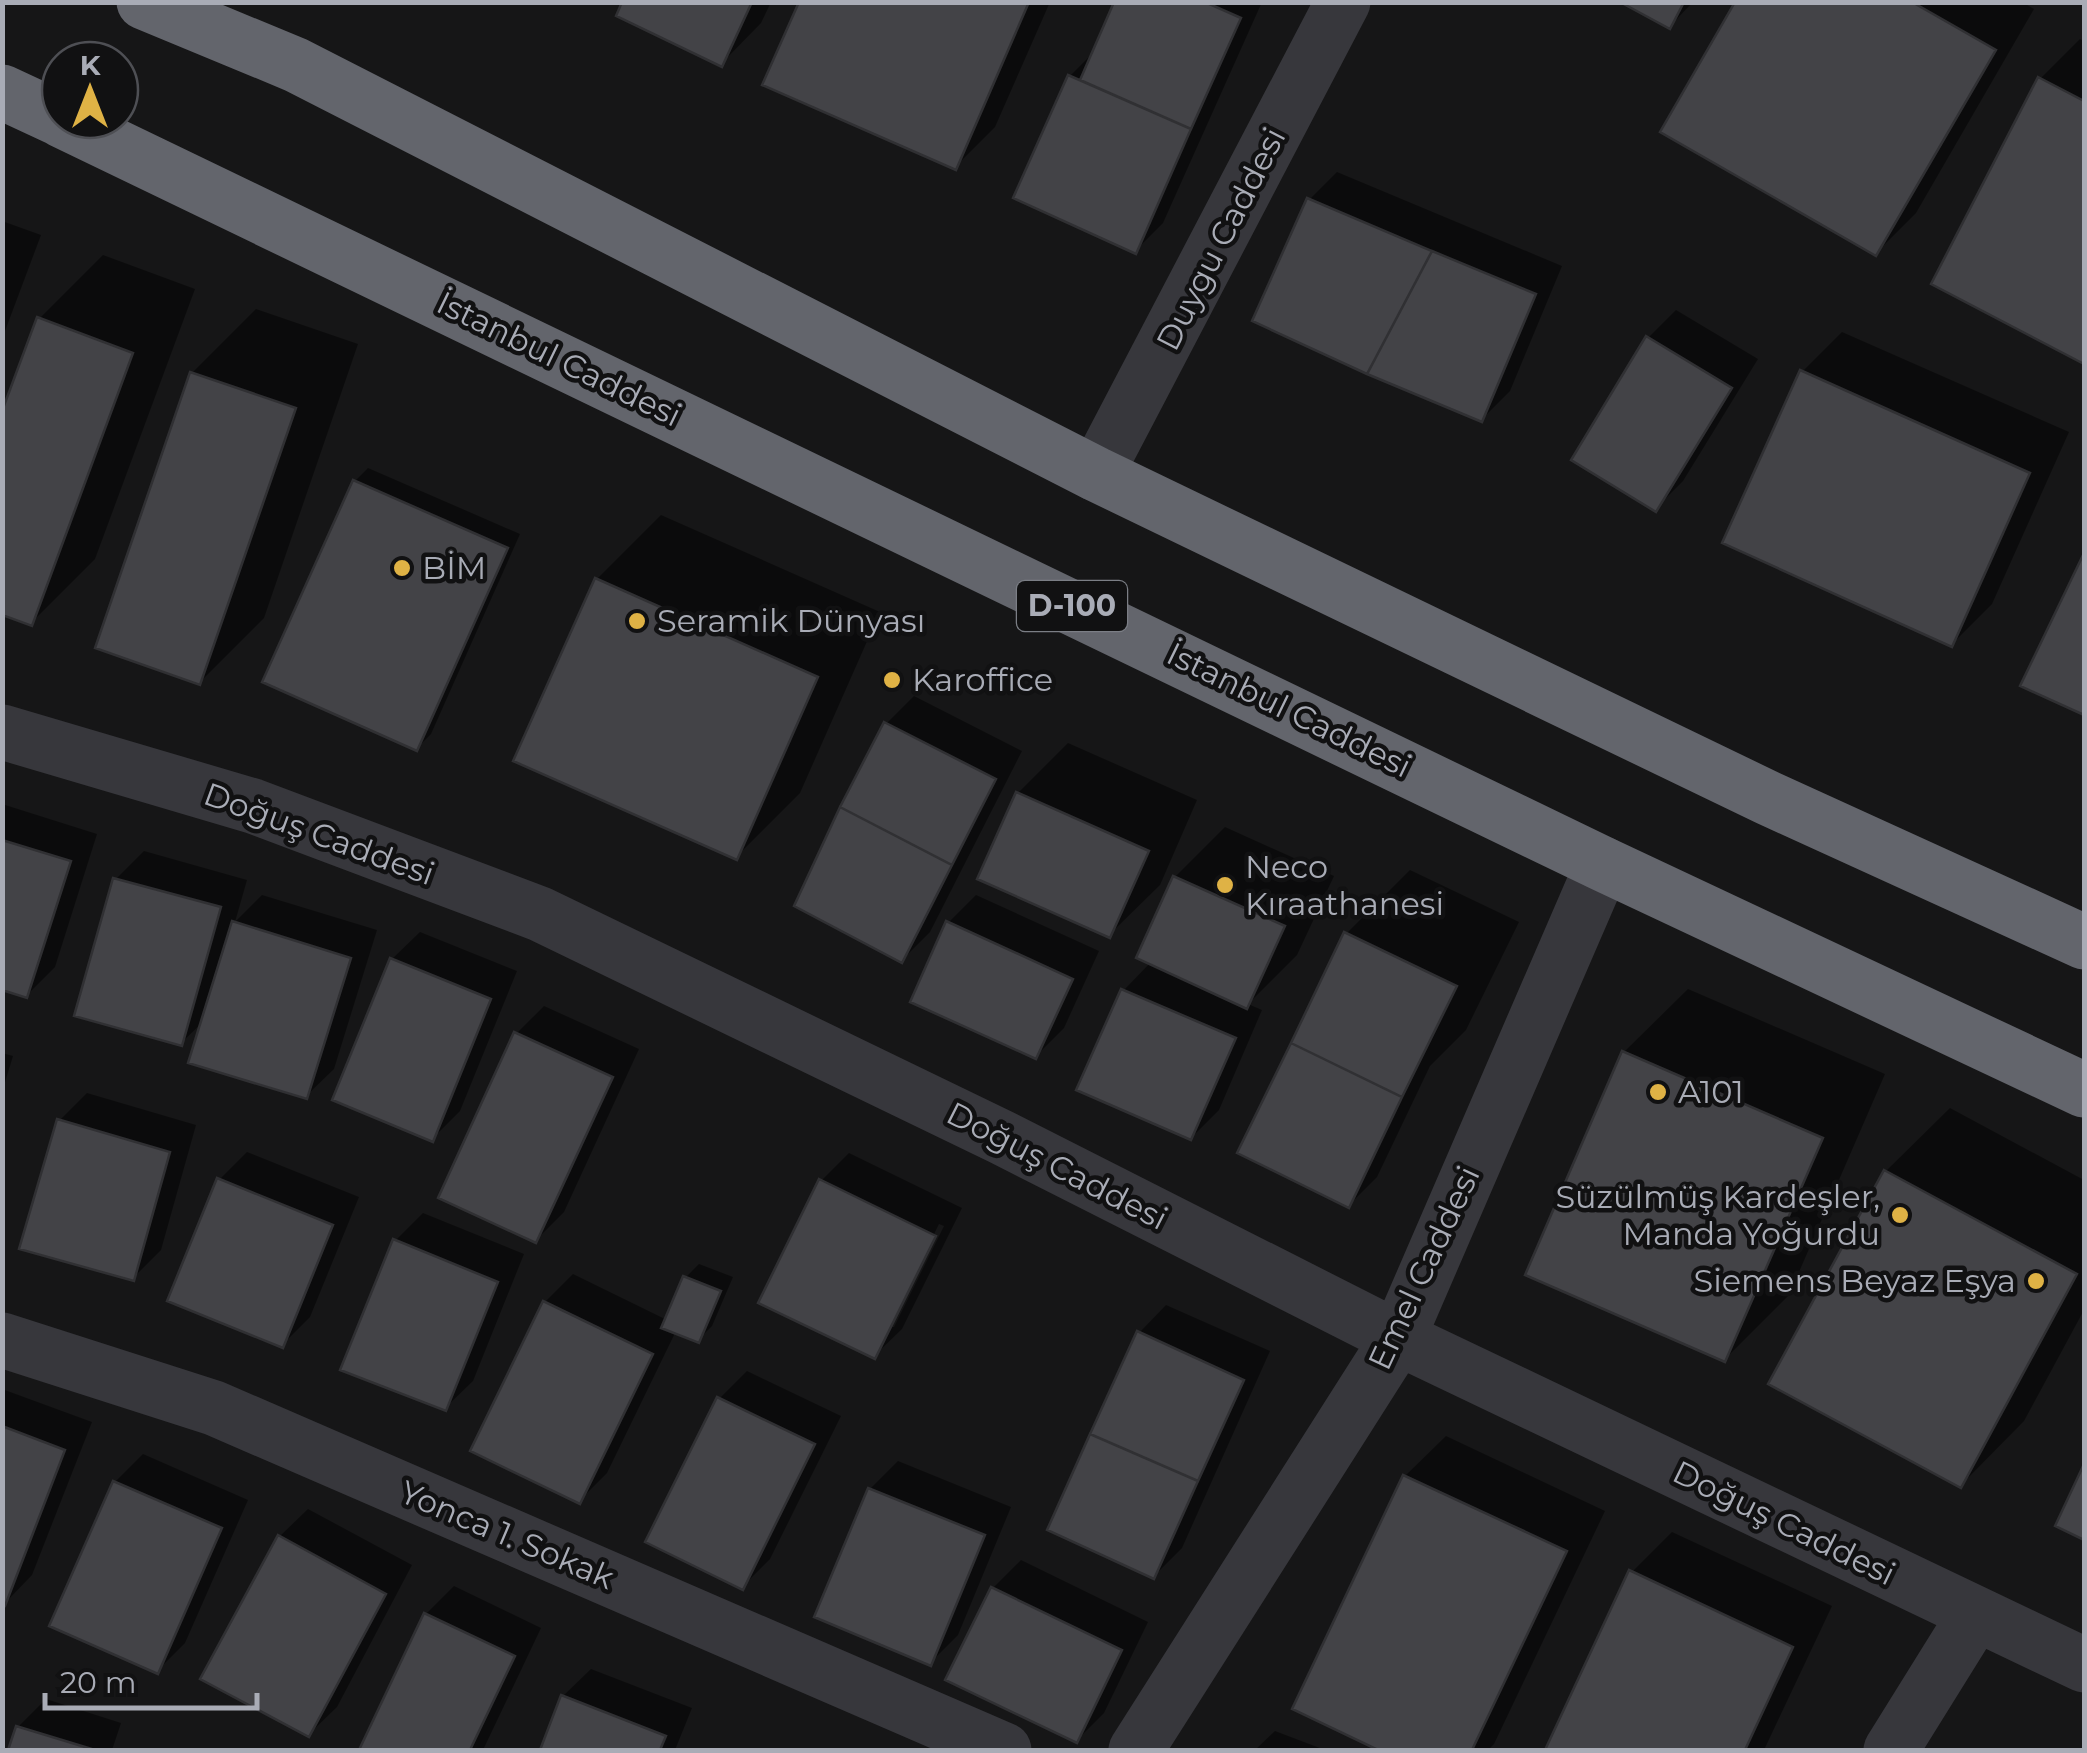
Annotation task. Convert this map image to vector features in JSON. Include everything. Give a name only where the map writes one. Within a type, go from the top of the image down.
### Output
[{"type":"highway","points":[[144,2],[296,66],[1096,474],[1768,798],[2084,942]]},
{"type":"highway","name":"İstanbul Caddesi","points":[[2,92],[40,110]]},
{"type":"highway","name":"İstanbul Caddesi","points":[[101,140],[1603,864],[2084,1090]]},
{"type":"street","name":"Duygu Caddesi","points":[[1096,474],[1342,2]]},
{"type":"street","name":"Doğuş Caddesi","points":[[2,732],[252,806],[540,914],[1001,1137],[1398,1338],[2084,1665]]},
{"type":"street","name":"Emel Caddesi","points":[[1136,1750],[1398,1338],[1603,864]]},
{"type":"street","name":"Yonca 1. Sokak","points":[[2,1340],[214,1408],[1004,1750]]},
{"type":"street","points":[[1891,1750],[1975,1615]]},
{"type":"building","points":[[622,2],[752,2],[722,67],[616,16]]},
{"type":"building","points":[[799,2],[1029,2],[956,170],[762,85]]},
{"type":"building","points":[[1114,2],[1205,2],[1241,18],[1191,129],[1080,80]]},
{"type":"building","points":[[1620,2],[1684,2],[1670,29]]},
{"type":"building","points":[[1735,2],[1912,2],[1996,50],[1876,256],[1660,132]]},
{"type":"building","points":[[1068,75],[1191,129],[1136,254],[1013,198]]},
{"type":"building","points":[[2038,77],[2084,101],[2084,364],[1931,284]]},
{"type":"building","points":[[1307,198],[1432,251],[1367,374],[1252,321]]},
{"type":"building","points":[[1432,251],[1536,294],[1482,422],[1367,374]]},
{"type":"building","points":[[37,317],[133,353],[32,626],[2,615],[2,411]]},
{"type":"building","points":[[1646,336],[1732,388],[1656,512],[1571,460]]},
{"type":"building","points":[[1800,370],[2030,473],[1952,647],[1722,543]]},
{"type":"building","points":[[190,372],[296,408],[200,685],[95,648]]},
{"type":"building","points":[[353,480],[508,548],[417,751],[262,682]]},
{"type":"building","points":[[2084,553],[2084,715],[2020,686]]},
{"type":"building","points":[[595,578],[818,677],[737,860],[513,761]]},
{"type":"building","points":[[884,722],[996,779],[952,865],[840,807]]},
{"type":"building","points":[[1016,792],[1149,851],[1110,938],[977,879]]},
{"type":"building","points":[[840,807],[952,865],[902,963],[794,906]]},
{"type":"building","points":[[2,840],[71,861],[27,998],[2,990]]},
{"type":"building","points":[[1173,876],[1285,926],[1247,1009],[1136,958]]},
{"type":"building","points":[[113,878],[221,907],[182,1046],[74,1016]]},
{"type":"building","points":[[232,921],[351,958],[307,1099],[188,1063]]},
{"type":"building","points":[[946,921],[1073,979],[1036,1059],[910,1002]]},
{"type":"building","points":[[1344,932],[1457,986],[1402,1097],[1291,1043]]},
{"type":"building","points":[[390,958],[491,999],[433,1142],[332,1100]]},
{"type":"building","points":[[1121,989],[1236,1038],[1191,1140],[1076,1090]]},
{"type":"building","points":[[514,1032],[613,1077],[536,1243],[438,1198]]},
{"type":"building","points":[[1291,1043],[1402,1097],[1349,1208],[1237,1153]]},
{"type":"building","points":[[1622,1051],[1823,1138],[1725,1362],[1525,1275]]},
{"type":"building","points":[[57,1119],[170,1152],[134,1281],[19,1249]]},
{"type":"building","points":[[1884,1170],[2077,1274],[1961,1488],[1768,1384]]},
{"type":"building","points":[[217,1178],[333,1225],[283,1348],[167,1301]]},
{"type":"building","points":[[819,1179],[936,1236],[875,1359],[758,1303]]},
{"type":"building","points":[[393,1239],[498,1282],[446,1411],[340,1370]]},
{"type":"building","points":[[683,1276],[721,1291],[699,1343],[661,1328]]},
{"type":"building","points":[[543,1301],[653,1354],[580,1504],[470,1451]]},
{"type":"building","points":[[1137,1331],[1244,1380],[1198,1481],[1090,1434]]},
{"type":"building","points":[[717,1397],[815,1444],[743,1590],[645,1542]]},
{"type":"building","points":[[2,1426],[65,1450],[5,1606],[2,1605]]},
{"type":"building","points":[[1090,1434],[1198,1481],[1154,1579],[1047,1530]]},
{"type":"building","points":[[2084,1464],[2084,1540],[2055,1526]]},
{"type":"building","points":[[1403,1475],[1567,1551],[1472,1750],[1378,1750],[1292,1709]]},
{"type":"building","points":[[113,1481],[222,1528],[158,1674],[49,1626]]},
{"type":"building","points":[[868,1488],[985,1535],[931,1666],[814,1617]]},
{"type":"building","points":[[278,1535],[386,1594],[309,1737],[200,1679]]},
{"type":"building","points":[[1629,1570],[1793,1647],[1745,1750],[1545,1750]]},
{"type":"building","points":[[991,1587],[1122,1650],[1077,1743],[945,1680]]},
{"type":"building","points":[[424,1613],[515,1656],[470,1750],[359,1750]]},
{"type":"building","points":[[561,1695],[666,1736],[660,1750],[540,1750]]},
{"type":"building","points":[[16,1726],[95,1750],[8,1750]]},
{"type":"place","name":"BİM","points":[[402,568]]},
{"type":"place","name":"Seramik Dünyası","points":[[637,621]]},
{"type":"place","name":"Karoffice","points":[[892,680]]},
{"type":"place","name":"Neco Kıraathanesi","points":[[1225,885]]},
{"type":"place","name":"A101","points":[[1658,1092]]},
{"type":"place","name":"Süzülmüş Kardeşler, Manda Yoğurdu","points":[[1900,1215]]},
{"type":"place","name":"Siemens Beyaz Eşya","points":[[2036,1281]]}]
